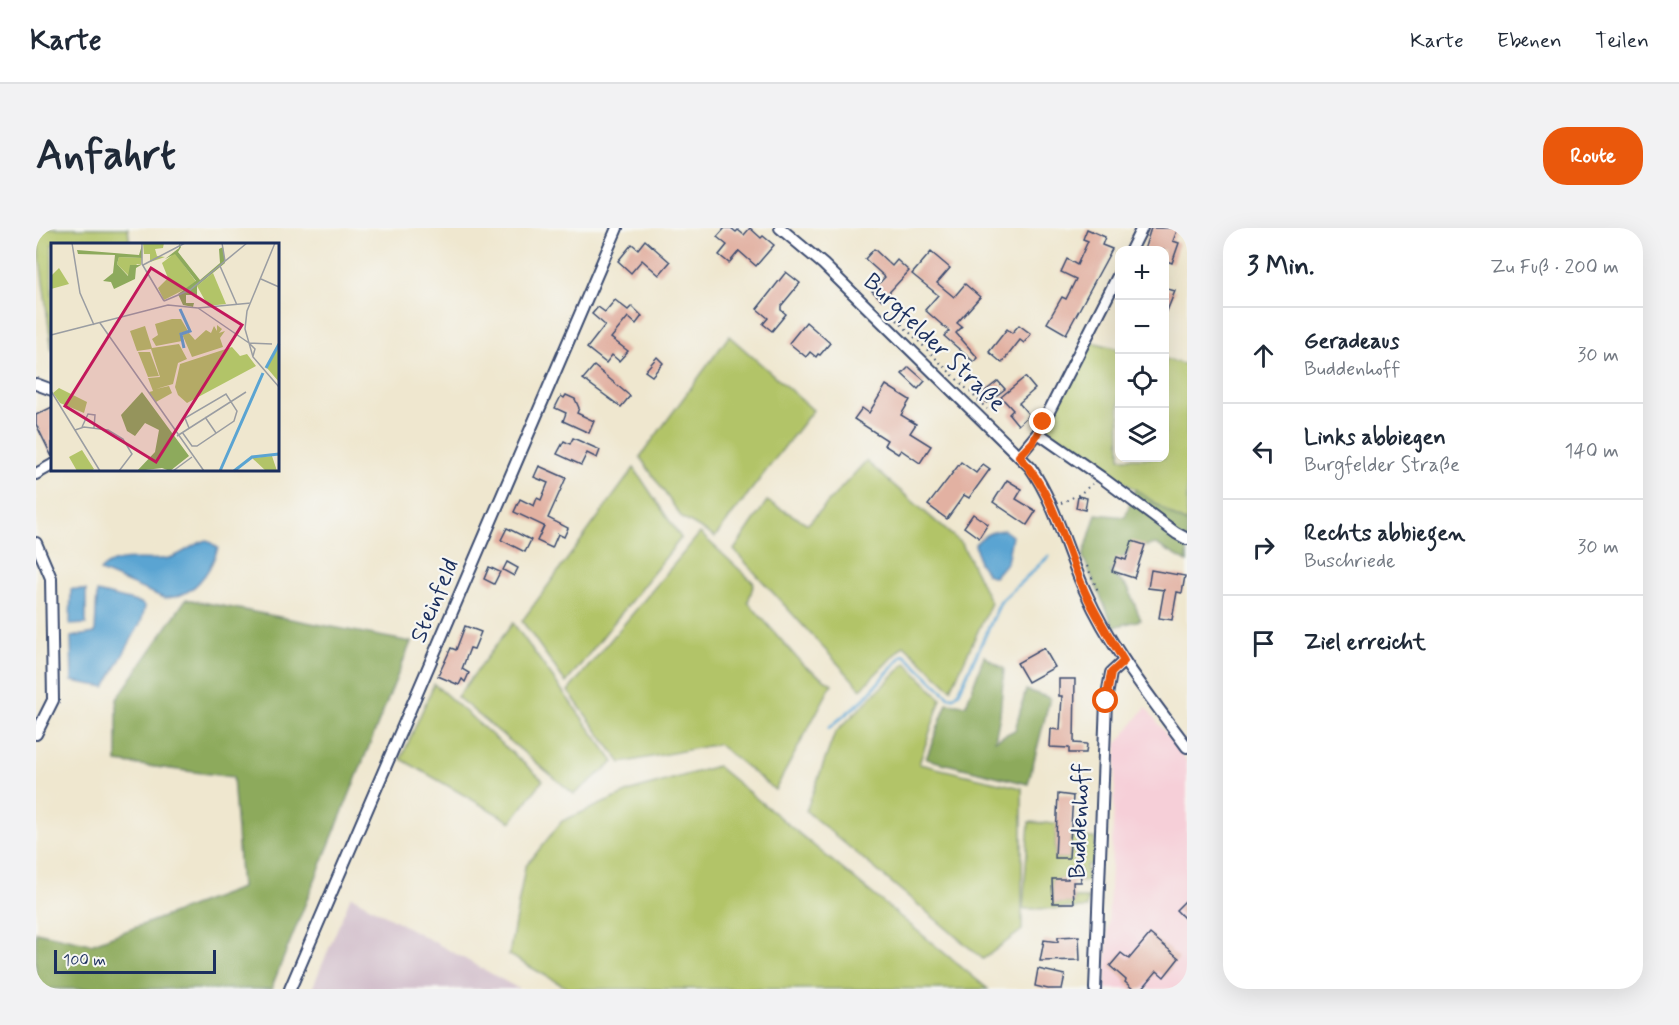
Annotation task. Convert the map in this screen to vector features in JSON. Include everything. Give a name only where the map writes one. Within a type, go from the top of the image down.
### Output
[{"type":"street","name":"Steinfeld","points":[[290,989],[617,228]]},
{"type":"street","name":"Burgfelder Straße","points":[[780,228],[823,264],[1030,467],[1046,492],[1085,593],[1124,661],[1187,747]]},
{"type":"street","points":[[1133,246],[1142,228]]},
{"type":"street","points":[[1019,456],[1038,433],[1115,280]]},
{"type":"street","points":[[36,384],[51,390]]},
{"type":"street","points":[[1038,433],[1187,539]]},
{"type":"street","points":[[36,474],[51,466]]},
{"type":"street","points":[[36,543],[51,578],[53,700],[36,734]]},
{"type":"street","name":"Buddenhoff","points":[[1095,989],[1106,701],[1111,673],[1124,661]]},
{"type":"path","points":[[1061,503],[1080,494],[1101,477]]},
{"type":"shaded area","points":[[1146,707],[1187,762],[1187,989],[1105,989],[1117,744]]},
{"type":"shaded area","points":[[351,896],[519,989],[312,989]]},
{"type":"green space","points":[[36,228],[128,228],[130,243],[51,243],[51,343]]},
{"type":"green space","points":[[729,336],[813,410],[715,537],[682,518],[640,457]]},
{"type":"green space","points":[[1092,342],[1115,348],[1115,462],[1169,462],[1169,360],[1187,365],[1187,523],[1178,519],[1045,428]]},
{"type":"green space","points":[[866,461],[962,544],[991,603],[951,689],[904,645],[861,689],[734,550],[767,501],[808,524]]},
{"type":"green space","points":[[634,468],[681,538],[566,683],[522,621]]},
{"type":"green space","points":[[1135,489],[1187,523],[1187,562],[1156,544],[1129,550],[1110,572],[1128,588],[1141,620],[1114,627],[1083,557],[1096,514],[1125,517]]},
{"type":"green space","points":[[700,533],[754,583],[748,602],[803,665],[832,684],[775,790],[718,744],[621,763],[568,691]]},
{"type":"green space","points":[[186,599],[411,642],[271,989],[36,989],[36,932],[91,944],[241,888],[233,777],[117,762],[117,699]]},
{"type":"green space","points":[[513,623],[614,762],[574,794],[457,697]]},
{"type":"green space","points":[[984,656],[1004,669],[1000,715],[995,740],[1015,730],[1026,690],[1050,698],[1028,784],[926,759],[947,703],[966,705]]},
{"type":"green space","points":[[906,663],[941,699],[919,764],[1022,788],[1022,930],[983,959],[806,811],[835,733]]},
{"type":"green space","points":[[434,684],[543,780],[511,822],[401,759]]},
{"type":"green space","points":[[717,766],[988,989],[569,989],[509,955],[525,867],[562,821],[631,791]]},
{"type":"green space","points":[[1029,822],[1071,825],[1070,830],[1056,829],[1055,858],[1069,858],[1070,837],[1095,838],[1095,863],[1086,866],[1088,881],[1081,882],[1080,869],[1067,870],[1068,879],[1052,880],[1053,903],[1074,903],[1074,898],[1088,898],[1087,908],[1023,909]]},
{"type":"water","points":[[1004,530],[1012,536],[1007,562],[994,577],[987,574],[979,563],[975,544],[988,534]]},
{"type":"water","points":[[207,540],[218,548],[205,575],[192,589],[174,597],[164,598],[100,571],[107,565],[123,560],[169,558]]},
{"type":"water","points":[[71,589],[86,590],[86,624],[70,625]]},
{"type":"water","points":[[97,592],[141,603],[145,607],[141,622],[105,687],[72,681],[71,637],[95,633]]},
{"type":"building","points":[[725,228],[731,228],[736,232],[738,230],[744,235],[750,228],[761,238],[763,236],[774,245],[756,266],[739,251],[729,263],[719,255],[727,245],[717,237]]},
{"type":"building","points":[[1151,228],[1178,228],[1173,241],[1179,243],[1172,263],[1169,262],[1169,246],[1145,246]]},
{"type":"building","points":[[1087,229],[1105,237],[1102,245],[1112,249],[1066,334],[1047,323],[1062,297],[1066,299],[1076,279],[1061,272],[1067,259],[1077,265],[1088,241],[1083,239]]},
{"type":"building","points":[[645,240],[670,262],[659,275],[642,260],[631,273],[618,261],[632,244],[638,249]]},
{"type":"building","points":[[874,249],[892,266],[897,260],[909,271],[882,300],[872,291],[885,277],[865,259]]},
{"type":"building","points":[[931,252],[950,268],[937,283],[954,297],[965,284],[980,297],[957,323],[962,327],[956,333],[978,358],[974,362],[944,336],[949,331],[925,310],[938,295],[912,274]]},
{"type":"building","points":[[786,272],[800,283],[781,306],[781,310],[786,314],[772,331],[763,324],[768,318],[757,309]]},
{"type":"building","points":[[1169,289],[1175,291],[1169,306]]},
{"type":"building","points":[[615,300],[628,310],[632,306],[642,316],[636,324],[628,317],[611,338],[628,351],[619,361],[612,355],[606,363],[587,348],[605,325],[592,314],[598,307],[605,312]]},
{"type":"building","points":[[806,322],[830,343],[816,357],[810,352],[806,357],[789,343]]},
{"type":"building","points":[[1019,325],[1031,334],[1024,343],[1020,340],[1002,363],[989,352],[1007,329],[1012,333]]},
{"type":"building","points":[[657,357],[663,363],[652,376],[645,371]]},
{"type":"building","points":[[594,366],[630,396],[621,407],[583,379]]},
{"type":"building","points":[[909,367],[925,381],[918,389],[902,374]]},
{"type":"building","points":[[1025,377],[1035,389],[1019,403],[1029,415],[1018,425],[1009,414],[1013,410],[1001,397]]},
{"type":"building","points":[[998,381],[1005,389],[987,403],[980,395]]},
{"type":"building","points":[[886,385],[910,400],[901,415],[916,424],[910,433],[931,446],[920,463],[901,450],[898,454],[884,445],[887,440],[854,419],[862,408],[869,413]]},
{"type":"building","points":[[566,395],[575,399],[579,408],[577,413],[594,421],[589,433],[563,421],[566,413],[555,408],[561,396],[564,398]]},
{"type":"building","points":[[51,408],[51,455],[36,424],[36,415]]},
{"type":"building","points":[[573,438],[600,450],[597,458],[587,453],[581,465],[557,454],[564,441],[570,444]]},
{"type":"building","points":[[961,462],[976,473],[983,464],[990,469],[969,498],[964,495],[947,519],[928,505]]},
{"type":"building","points":[[539,466],[566,478],[548,518],[568,528],[564,537],[558,534],[552,548],[537,541],[544,526],[514,512],[520,499],[534,506],[537,498],[541,500],[548,483],[534,477]]},
{"type":"building","points":[[1007,480],[1022,489],[1016,499],[1036,511],[1027,525],[993,502]]},
{"type":"building","points":[[1078,496],[1087,498],[1085,510],[1076,508]]},
{"type":"building","points":[[973,514],[988,524],[979,538],[964,527]]},
{"type":"building","points":[[507,528],[531,540],[525,552],[501,540]]},
{"type":"building","points":[[1132,541],[1145,545],[1134,578],[1112,571],[1117,557],[1126,560]]},
{"type":"building","points":[[507,562],[518,568],[514,576],[503,570]]},
{"type":"building","points":[[489,567],[500,572],[494,584],[484,579]]},
{"type":"building","points":[[1151,570],[1185,576],[1182,593],[1177,592],[1172,620],[1159,618],[1164,590],[1148,588]]},
{"type":"building","points":[[465,626],[481,632],[474,649],[470,648],[462,669],[469,673],[465,682],[462,679],[459,685],[438,676],[451,648],[456,650]]},
{"type":"building","points":[[1044,648],[1055,667],[1028,682],[1017,663]]},
{"type":"building","points":[[1059,679],[1075,679],[1074,743],[1087,744],[1086,753],[1069,753],[1069,748],[1050,747],[1051,729],[1060,730],[1062,696],[1059,696]]},
{"type":"building","points":[[1058,794],[1073,796],[1069,858],[1055,858]]},
{"type":"building","points":[[1067,869],[1080,869],[1081,882],[1073,882],[1074,903],[1053,903],[1052,879],[1068,879]]},
{"type":"building","points":[[1187,899],[1187,921],[1176,910]]},
{"type":"building","points":[[1150,934],[1179,958],[1164,977],[1157,971],[1142,989],[1133,989],[1110,966],[1121,953],[1129,959]]},
{"type":"building","points":[[1079,936],[1080,960],[1040,961],[1044,940],[1058,942],[1058,937]]},
{"type":"building","points":[[1038,969],[1065,975],[1062,989],[1035,986]]},
{"type":"waterway","points":[[829,728],[864,699],[905,655],[949,697],[954,697],[959,692],[1001,601],[1049,556]]},
{"type":"route","points":[[1043,422],[1033,442],[1019,456],[1030,467],[1046,492],[1085,593],[1124,661],[1111,673],[1106,701]]}]
